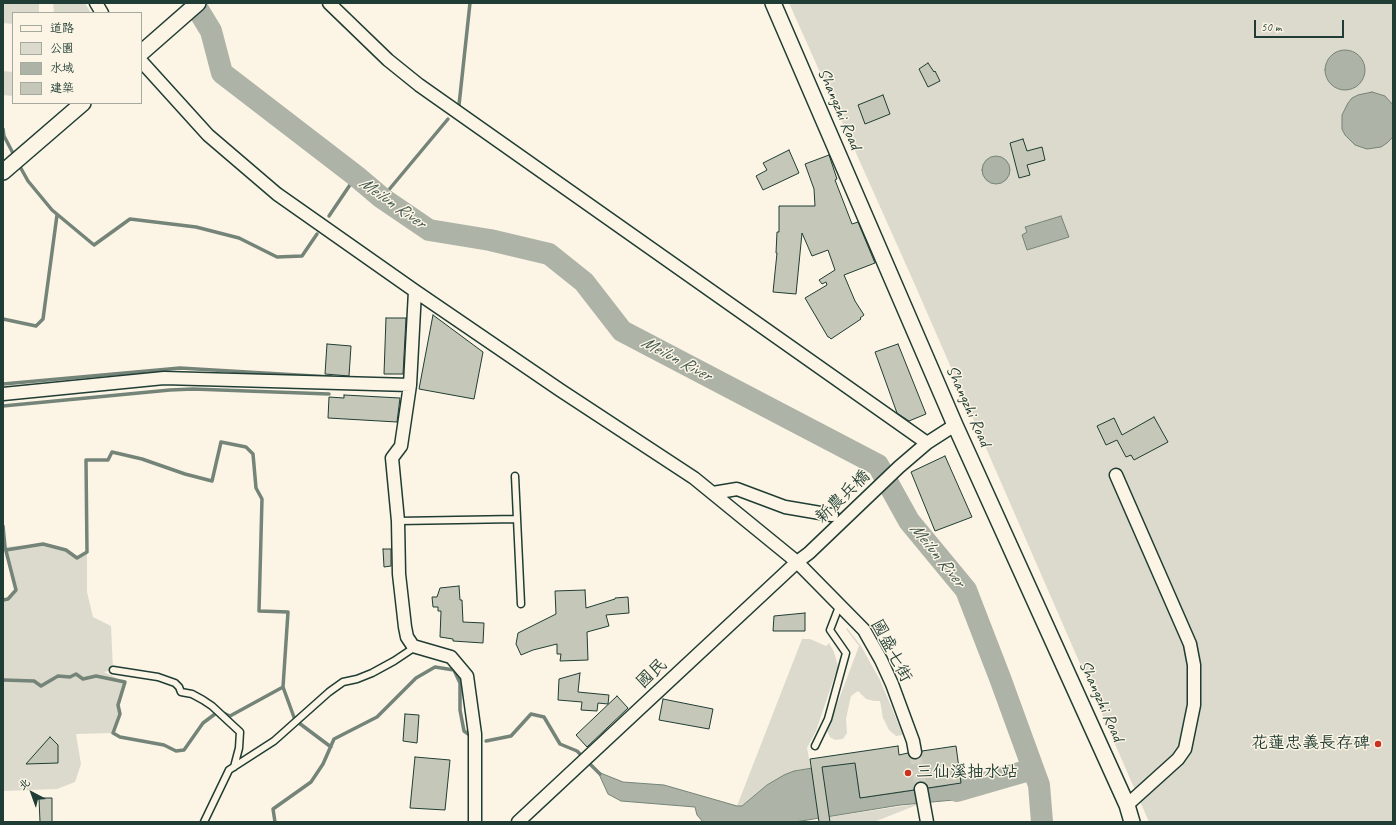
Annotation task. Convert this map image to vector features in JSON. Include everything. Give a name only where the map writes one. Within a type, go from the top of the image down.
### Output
[{"type":"street","points":[[96,3],[101,12]]},
{"type":"street","points":[[142,52],[198,3]]},
{"type":"street","points":[[329,3],[388,60],[419,85],[927,443]]},
{"type":"street","name":"Shangzhi Road","points":[[773,3],[955,425],[1127,804],[1132,822]]},
{"type":"street","name":"國盛七街","points":[[142,62],[208,135],[277,194],[560,390],[694,478],[797,562],[864,630],[892,684],[913,741],[915,752]]},
{"type":"street","points":[[3,172],[82,104]]},
{"type":"street","points":[[415,291],[410,385],[401,446],[392,458],[398,521],[399,574],[405,627],[413,646],[451,657],[467,676],[475,734],[474,822]]},
{"type":"street","points":[[3,394],[164,378],[410,385]]},
{"type":"street","name":"新農兵橋","points":[[809,553],[927,443],[955,425]]},
{"type":"street","points":[[1116,475],[1190,644],[1194,665],[1194,705],[1185,749],[1178,759],[1127,804]]},
{"type":"street","points":[[713,493],[736,489],[785,507],[832,515]]},
{"type":"street","name":"國民","points":[[518,822],[797,562],[809,553]]},
{"type":"street","points":[[921,789],[927,822]]},
{"type":"lane","points":[[515,476],[521,604]]},
{"type":"lane","points":[[398,521],[517,519]]},
{"type":"lane","points":[[815,746],[828,719],[846,653],[830,630],[840,604]]},
{"type":"lane","points":[[204,822],[229,770],[274,741],[329,692],[343,682],[357,679],[372,673],[415,647]]},
{"type":"lane","points":[[113,670],[158,677],[174,683],[179,687],[181,692],[197,697],[213,708],[240,732],[239,748],[234,767]]},
{"type":"green space","points":[[3,3],[39,3],[39,12],[12,12],[12,24],[3,23]]},
{"type":"green space","points":[[53,3],[85,3],[90,12],[54,12]]},
{"type":"green space","points":[[789,3],[1393,3],[1393,822],[1149,822],[915,285]]},
{"type":"green space","points":[[3,71],[12,72],[12,96],[3,95]]},
{"type":"green space","points":[[43,544],[66,550],[77,558],[87,552],[87,592],[93,617],[111,626],[113,670],[104,672],[125,682],[118,705],[120,714],[113,733],[76,734],[81,764],[75,782],[57,789],[3,791],[3,600],[8,599],[16,590],[5,547]]},
{"type":"green space","points":[[847,628],[861,646],[880,680],[903,735],[896,736],[889,730],[883,718],[880,701],[866,699],[858,691],[851,696],[846,719],[847,733],[843,739],[835,740],[830,737],[827,731],[859,646],[846,629]]},
{"type":"green space","points":[[802,639],[810,639],[826,646],[829,643],[834,652],[838,666],[816,731],[807,748],[811,768],[794,771],[767,785],[742,806],[737,806]]},
{"type":"green space","points":[[917,805],[874,822],[830,822],[829,817]]},
{"type":"water","points":[[1349,50],[1356,53],[1362,59],[1365,70],[1364,78],[1356,87],[1349,90],[1341,90],[1334,87],[1326,78],[1325,66],[1328,59],[1337,51]]},
{"type":"water","points":[[1372,92],[1385,96],[1393,105],[1393,137],[1381,147],[1367,149],[1355,145],[1345,135],[1342,129],[1342,115],[1352,98]]},
{"type":"water","points":[[996,156],[1002,157],[1006,160],[1009,164],[1009,176],[1006,180],[1002,183],[996,184],[990,183],[986,180],[983,176],[982,170],[983,164],[986,160],[990,157]]},
{"type":"water","points":[[1061,216],[1069,237],[1027,250],[1022,235],[1027,232],[1025,227]]},
{"type":"water","points":[[855,761],[860,798],[964,783],[964,799],[900,805],[795,822],[703,822],[697,815],[695,807],[621,801],[608,794],[598,772],[623,782],[664,785],[737,806],[742,806],[767,785],[794,771]]},
{"type":"building","points":[[928,63],[934,72],[935,71],[940,81],[928,87],[919,69]]},
{"type":"building","points":[[883,95],[890,114],[865,124],[858,105]]},
{"type":"building","points":[[1023,139],[1027,151],[1042,147],[1045,160],[1027,165],[1030,175],[1019,178],[1010,143]]},
{"type":"building","points":[[789,150],[799,173],[763,190],[756,176],[767,170],[763,163]]},
{"type":"building","points":[[829,155],[837,179],[835,180],[852,224],[858,222],[875,263],[844,275],[855,301],[864,315],[860,318],[861,319],[831,339],[828,337],[805,298],[827,285],[826,282],[822,284],[819,280],[835,270],[828,250],[812,256],[802,233],[796,294],[773,292],[777,253],[777,232],[779,232],[779,206],[815,206],[814,189],[805,164]]},
{"type":"building","points":[[433,315],[483,352],[474,399],[419,389]]},
{"type":"building","points":[[386,318],[406,318],[403,374],[384,374]]},
{"type":"building","points":[[327,344],[351,346],[349,376],[325,374]]},
{"type":"building","points":[[898,344],[926,414],[909,421],[897,413],[875,352]]},
{"type":"building","points":[[344,395],[400,398],[397,422],[328,418],[329,397],[344,398]]},
{"type":"building","points":[[1154,417],[1168,442],[1134,460],[1131,455],[1126,457],[1117,440],[1106,445],[1097,426],[1114,418],[1122,435]]},
{"type":"building","points":[[945,456],[972,517],[935,531],[911,472]]},
{"type":"building","points":[[383,549],[391,549],[391,566],[384,567]]},
{"type":"building","points":[[459,586],[460,600],[462,600],[463,622],[484,623],[483,643],[453,641],[453,639],[440,637],[441,611],[438,611],[438,607],[433,607],[432,597],[437,597],[440,588]]},
{"type":"building","points":[[585,590],[586,608],[615,598],[628,597],[629,613],[606,615],[609,626],[587,632],[588,660],[560,661],[561,654],[557,654],[557,644],[533,650],[521,655],[516,644],[518,633],[556,614],[555,591]]},
{"type":"building","points":[[805,613],[805,631],[773,631],[774,616]]},
{"type":"building","points":[[580,673],[578,692],[609,695],[608,704],[598,703],[597,711],[581,710],[582,702],[558,700],[559,679]]},
{"type":"building","points":[[617,696],[628,708],[587,747],[576,735]]},
{"type":"building","points":[[663,699],[713,709],[709,729],[659,720]]},
{"type":"building","points":[[405,714],[419,715],[417,743],[403,741]]},
{"type":"building","points":[[50,737],[58,745],[58,763],[26,764]]},
{"type":"building","name":"三仙溪抽水站","points":[[898,746],[899,755],[908,753],[910,757],[916,759],[920,757],[922,751],[956,746],[961,783],[928,788],[926,784],[920,782],[916,784],[914,790],[860,798],[855,763],[822,767],[830,822],[819,822],[810,759]]},
{"type":"building","points":[[415,757],[450,760],[445,810],[410,808]]},
{"type":"building","points":[[39,798],[52,798],[52,822],[40,822]]},
{"type":"waterway","name":"Meilun River","points":[[194,3],[211,31],[222,73],[356,176],[382,198],[429,230],[490,240],[549,254],[584,282],[622,331],[878,465],[909,521],[966,590],[1039,785],[1042,822]]},
{"type":"waterway","points":[[459,105],[470,3]]},
{"type":"waterway","points":[[382,198],[448,119]]},
{"type":"waterway","points":[[3,129],[4,136],[15,157]]},
{"type":"waterway","points":[[18,163],[28,181],[52,210],[94,245],[130,219],[196,227],[239,238],[277,257],[302,256],[317,234]]},
{"type":"waterway","points":[[329,216],[356,176]]},
{"type":"waterway","points":[[3,319],[36,326],[43,319],[57,215]]},
{"type":"waterway","points":[[3,384],[180,368],[331,377]]},
{"type":"waterway","points":[[3,406],[193,389],[329,394]]},
{"type":"waterway","points":[[6,550],[43,544],[66,550],[77,558],[87,552],[86,460],[108,460],[112,452],[142,459],[185,474],[212,481],[221,442],[246,447],[253,454],[256,488],[262,499],[259,611],[288,612],[283,687],[295,720],[331,747]]},
{"type":"waterway","points":[[3,526],[5,547],[16,590],[8,599],[3,600]]},
{"type":"waterway","points":[[275,822],[273,809],[311,782],[323,764],[334,739],[377,717],[416,678],[435,667],[454,670],[460,683],[460,710],[464,731],[471,736]]},
{"type":"waterway","points":[[3,680],[34,681],[41,686],[58,676],[70,677],[76,674],[83,679],[96,676],[125,682],[118,705],[120,714],[113,733],[120,737],[164,745],[176,751],[184,750],[203,723],[219,711],[230,716],[283,687]]},
{"type":"waterway","points":[[486,741],[511,736],[531,714],[544,717],[560,744],[577,751],[600,774]]},
{"type":"waterway","points":[[957,791],[1033,769]]},
{"type":"tunnel","points":[[915,752],[921,789]]},
{"type":"place","name":"花蓮忠義長存碑","points":[[1378,744]]},
{"type":"place","name":"三仙溪抽水站","points":[[908,773]]}]
